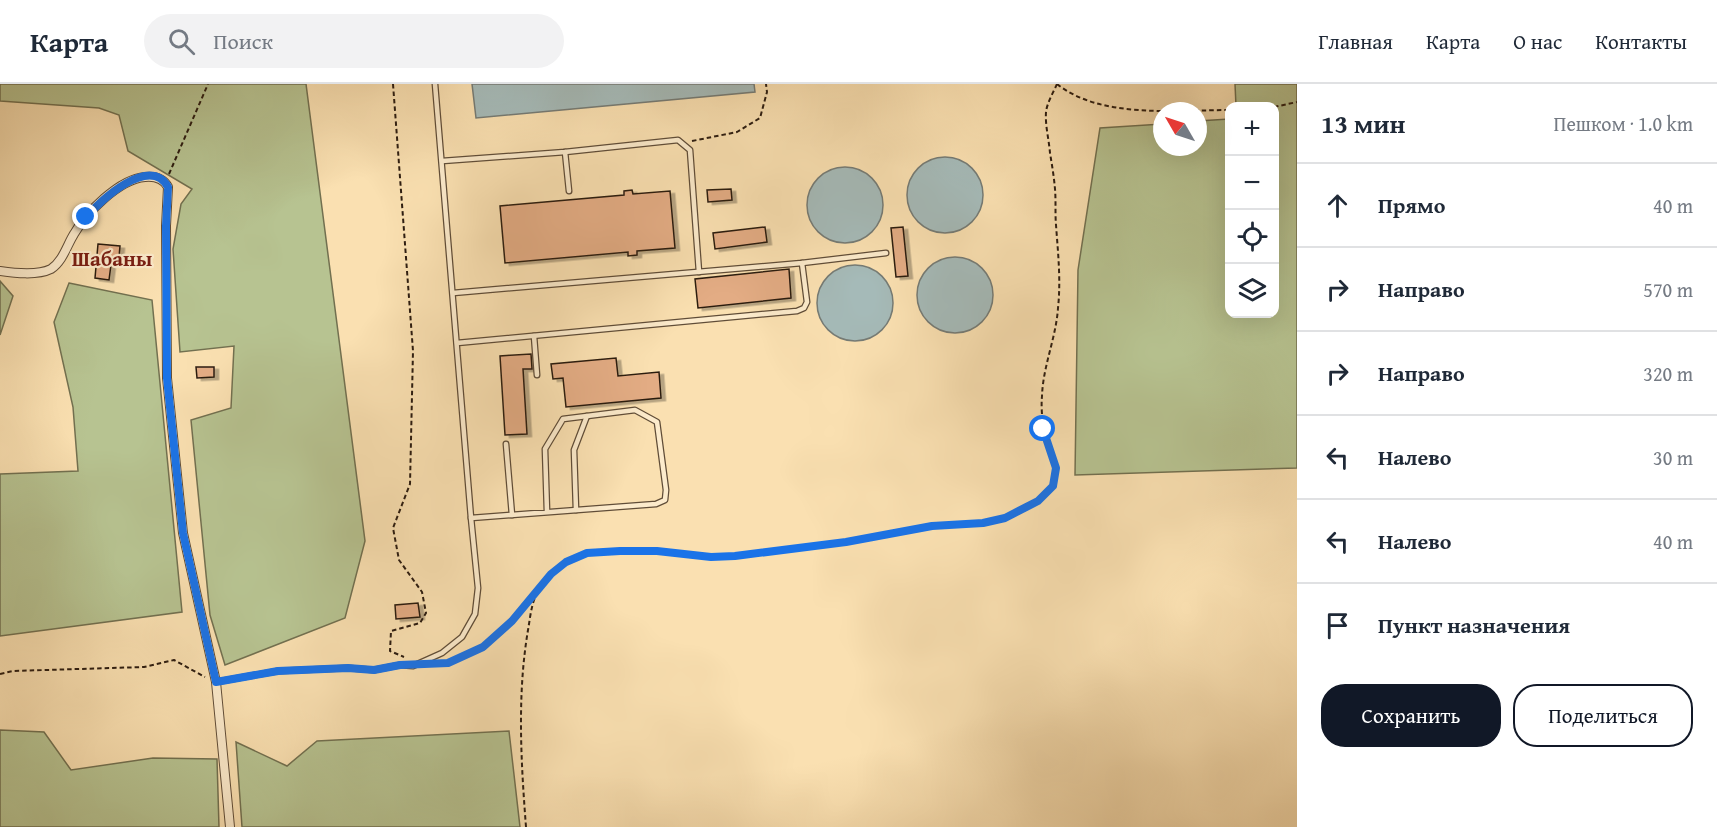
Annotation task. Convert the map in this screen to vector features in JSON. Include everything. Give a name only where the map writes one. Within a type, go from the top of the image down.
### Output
[{"type":"street","points":[[0,271],[30,273],[51,268],[66,251],[72,236],[86,217],[118,188],[132,179],[142,177],[155,177],[165,182],[168,194],[166,226],[167,378],[183,533],[216,682],[230,827]]},
{"type":"lane","points":[[216,682],[278,671],[348,668],[374,670],[400,665],[413,666],[442,653],[462,637],[475,614],[478,588],[435,84]]},
{"type":"lane","points":[[442,161],[565,152],[678,140],[690,150],[699,272]]},
{"type":"lane","points":[[565,152],[569,191]]},
{"type":"lane","points":[[453,293],[802,263],[886,253]]},
{"type":"lane","points":[[457,343],[797,311],[804,308],[807,302],[802,263]]},
{"type":"lane","points":[[534,336],[537,375]]},
{"type":"lane","points":[[471,518],[656,504],[664,500],[666,490],[657,422],[634,410],[563,419],[545,449],[547,512]]},
{"type":"lane","points":[[576,510],[574,450],[587,416]]},
{"type":"lane","points":[[506,444],[512,515]]},
{"type":"path","points":[[165,182],[208,84]]},
{"type":"path","points":[[393,84],[413,351],[410,484],[393,528],[399,560],[422,592],[426,613],[420,623],[391,631],[390,651],[409,659],[413,666]]},
{"type":"path","points":[[684,143],[738,132],[760,118],[767,92],[766,84]]},
{"type":"path","points":[[436,664],[448,663],[483,647],[512,621],[551,574],[566,562],[587,553],[657,551],[711,557],[782,551],[932,526],[983,523],[1005,518],[1027,508],[1048,492],[1055,478],[1056,468],[1043,429],[1042,397],[1044,372],[1058,310],[1060,281],[1055,189],[1046,110],[1057,84],[1066,92],[1089,102],[1113,107],[1137,110],[1225,110]]},
{"type":"path","points":[[1279,106],[1297,102]]},
{"type":"path","points":[[526,827],[521,739],[524,662],[537,592]]},
{"type":"path","points":[[0,674],[144,666],[174,660],[216,682]]},
{"type":"green space","points":[[0,84],[306,84],[365,541],[345,618],[225,665],[210,615],[191,420],[231,408],[234,346],[180,352],[173,249],[181,204],[192,189],[128,151],[119,115],[99,108],[0,101]]},
{"type":"green space","points":[[1235,84],[1297,84],[1297,468],[1075,475],[1078,270],[1100,128],[1153,125],[1153,156],[1207,156],[1207,120],[1225,119],[1225,318],[1279,318],[1279,102],[1236,102]]},
{"type":"green space","points":[[0,281],[13,296],[0,335]]},
{"type":"green space","points":[[69,283],[152,300],[182,612],[0,636],[0,474],[78,471],[73,407],[54,322]]},
{"type":"green space","points":[[0,730],[44,732],[71,770],[153,758],[217,759],[219,827],[0,827]]},
{"type":"green space","points":[[509,731],[520,827],[242,827],[236,742],[287,766],[317,741]]},
{"type":"shaded area","points":[[472,84],[754,84],[755,92],[476,118]]},
{"type":"shaded area","points":[[945,157],[960,160],[972,168],[980,180],[983,195],[980,210],[972,222],[960,230],[945,233],[930,230],[918,222],[910,210],[907,195],[910,180],[918,168],[930,160]]},
{"type":"shaded area","points":[[845,167],[860,170],[872,178],[880,190],[883,205],[880,220],[872,232],[860,240],[845,243],[830,240],[818,232],[810,220],[807,205],[810,190],[818,178],[830,170]]},
{"type":"shaded area","points":[[955,257],[970,260],[982,268],[990,280],[993,295],[990,310],[982,322],[970,330],[955,333],[940,330],[928,322],[920,310],[917,295],[920,280],[928,268],[940,260]]},
{"type":"shaded area","points":[[855,265],[870,268],[882,276],[890,288],[893,303],[890,318],[882,330],[870,338],[855,341],[840,338],[828,330],[820,318],[817,303],[820,288],[828,276],[840,268]]},
{"type":"building","points":[[731,189],[732,200],[708,202],[707,190]]},
{"type":"building","points":[[632,190],[633,194],[670,191],[675,248],[637,251],[637,255],[628,256],[628,252],[505,263],[500,206],[624,195],[624,191]]},
{"type":"building","points":[[765,227],[767,242],[715,249],[713,233]]},
{"type":"building","points":[[903,227],[908,276],[896,277],[891,228]]},
{"type":"building","points":[[98,244],[120,246],[119,257],[112,257],[109,280],[95,278]]},
{"type":"building","points":[[789,269],[791,298],[698,308],[695,279]]},
{"type":"building","points":[[531,354],[532,369],[523,369],[527,434],[505,435],[500,356]]},
{"type":"building","points":[[616,358],[618,376],[659,372],[661,398],[566,407],[563,378],[553,379],[551,364]]},
{"type":"building","points":[[196,367],[214,367],[214,377],[197,378]]},
{"type":"building","points":[[418,603],[420,617],[396,619],[395,605]]},
{"type":"district","name":"Шабаны","points":[[112,259]]},
{"type":"route","points":[[86,217],[118,188],[132,179],[155,177],[165,182],[168,187],[166,211],[167,378],[183,533],[216,682],[278,671],[348,668],[374,670],[400,665],[448,663],[483,647],[512,621],[551,574],[566,562],[587,553],[657,551],[677,555],[735,556],[846,542],[932,526],[983,523],[1005,518],[1038,501],[1053,486],[1056,468],[1043,429]]}]
